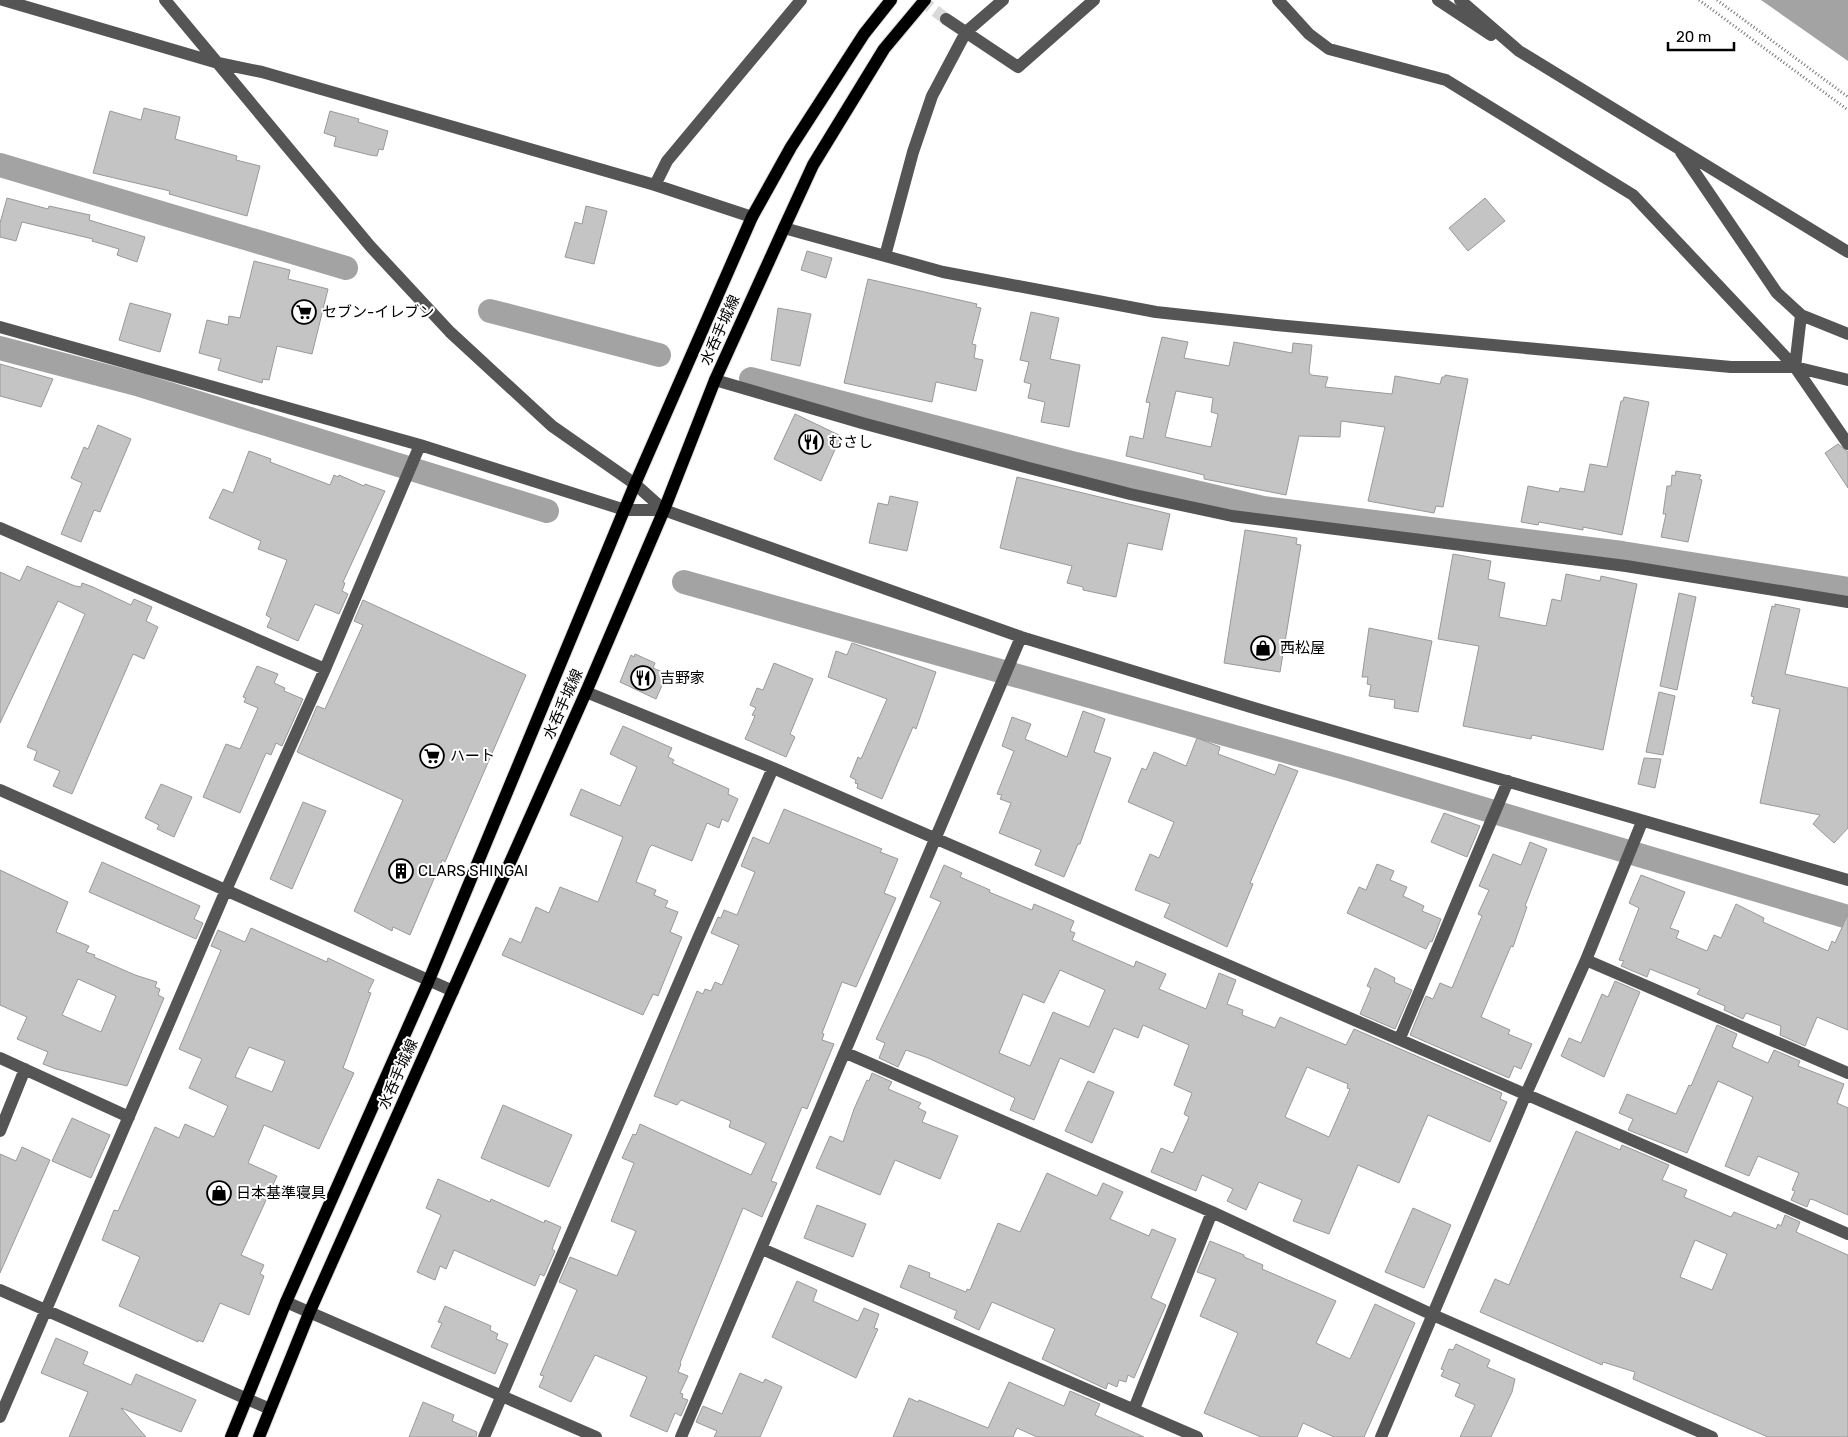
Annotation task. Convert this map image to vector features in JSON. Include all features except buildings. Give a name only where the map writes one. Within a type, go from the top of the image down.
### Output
[{"type":"main road","name":"水呑手城線","points":[[231,1437],[286,1302],[429,980],[635,484],[752,217],[796,139],[864,34],[891,0]]},
{"type":"main road","name":"水呑手城線","points":[[259,1437],[310,1311],[586,692],[664,510],[715,380],[813,165],[879,58],[924,0]]},
{"type":"street","points":[[3,0],[218,63],[262,72],[655,186],[752,217]]},
{"type":"street","points":[[165,0],[370,246],[450,332],[552,426],[635,484],[664,510]]},
{"type":"street","points":[[655,186],[666,161],[801,0]]},
{"type":"street","points":[[885,256],[913,152],[932,96],[966,32],[1003,0]]},
{"type":"street","points":[[946,20],[1018,67],[1094,0]]},
{"type":"street","points":[[1278,0],[1309,34],[1329,49],[1446,80],[1633,195],[1794,367],[1848,444]]},
{"type":"street","points":[[1438,0],[1519,52],[1848,252]]},
{"type":"street","points":[[1460,0],[1519,52]]},
{"type":"street","points":[[1678,148],[1777,293],[1801,315],[1848,334]]},
{"type":"street","points":[[784,228],[943,272],[1156,312],[1285,326],[1731,366],[1794,367],[1848,380]]},
{"type":"street","points":[[1794,367],[1801,315]]},
{"type":"street","points":[[0,326],[420,445],[625,510],[664,510],[1021,637],[1254,708],[1508,781],[1642,822],[1848,880]]},
{"type":"street","points":[[715,380],[862,423],[1029,468],[1130,494],[1232,516],[1626,566],[1848,602]]},
{"type":"street","points":[[0,1417],[226,890],[325,669],[420,445]]},
{"type":"street","points":[[0,528],[325,669]]},
{"type":"street","points":[[680,1437],[846,1053],[1021,637]]},
{"type":"street","points":[[586,692],[773,768],[936,840],[1400,1038],[1848,1234]]},
{"type":"street","points":[[484,1437],[773,768]]},
{"type":"street","points":[[1400,1038],[1508,781]]},
{"type":"street","points":[[0,790],[453,991]]},
{"type":"street","points":[[1381,1437],[1526,1094],[1586,960],[1642,822]]},
{"type":"street","points":[[1586,960],[1848,1073]]},
{"type":"street","points":[[846,1053],[1212,1212],[1433,1315],[1708,1436]]},
{"type":"street","points":[[0,1058],[129,1117]]},
{"type":"street","points":[[0,1131],[25,1069]]},
{"type":"street","points":[[1134,1409],[1212,1212]]},
{"type":"street","points":[[762,1250],[1196,1437]]},
{"type":"street","points":[[0,1290],[270,1409]]},
{"type":"street","points":[[286,1302],[596,1437]]},
{"type":"path","points":[[1699,0],[1848,110]]},
{"type":"path","points":[[1717,0],[1848,97]]},
{"type":"shaded area","points":[[1761,0],[1848,0],[1848,61]]},
{"type":"waterway","points":[[0,165],[346,268]]},
{"type":"waterway","points":[[490,311],[659,355]]},
{"type":"waterway","points":[[0,348],[140,385],[547,511]]},
{"type":"waterway","points":[[751,379],[1076,464],[1263,508],[1622,553],[1848,589]]},
{"type":"waterway","points":[[684,582],[1349,769],[1848,917]]},
{"type":"tunnel","points":[[921,0],[946,19]]},
{"type":"place","name":"セブン-イレブン","points":[[304,312]]},
{"type":"place","name":"むさし","points":[[811,442]]},
{"type":"place","name":"西松屋","points":[[1263,648]]},
{"type":"place","name":"吉野家","points":[[643,678]]},
{"type":"place","name":"ハート","points":[[432,756]]},
{"type":"place","name":"CLARS SHINGAI","points":[[401,871]]},
{"type":"place","name":"日本基準寝具","points":[[219,1193]]}]
